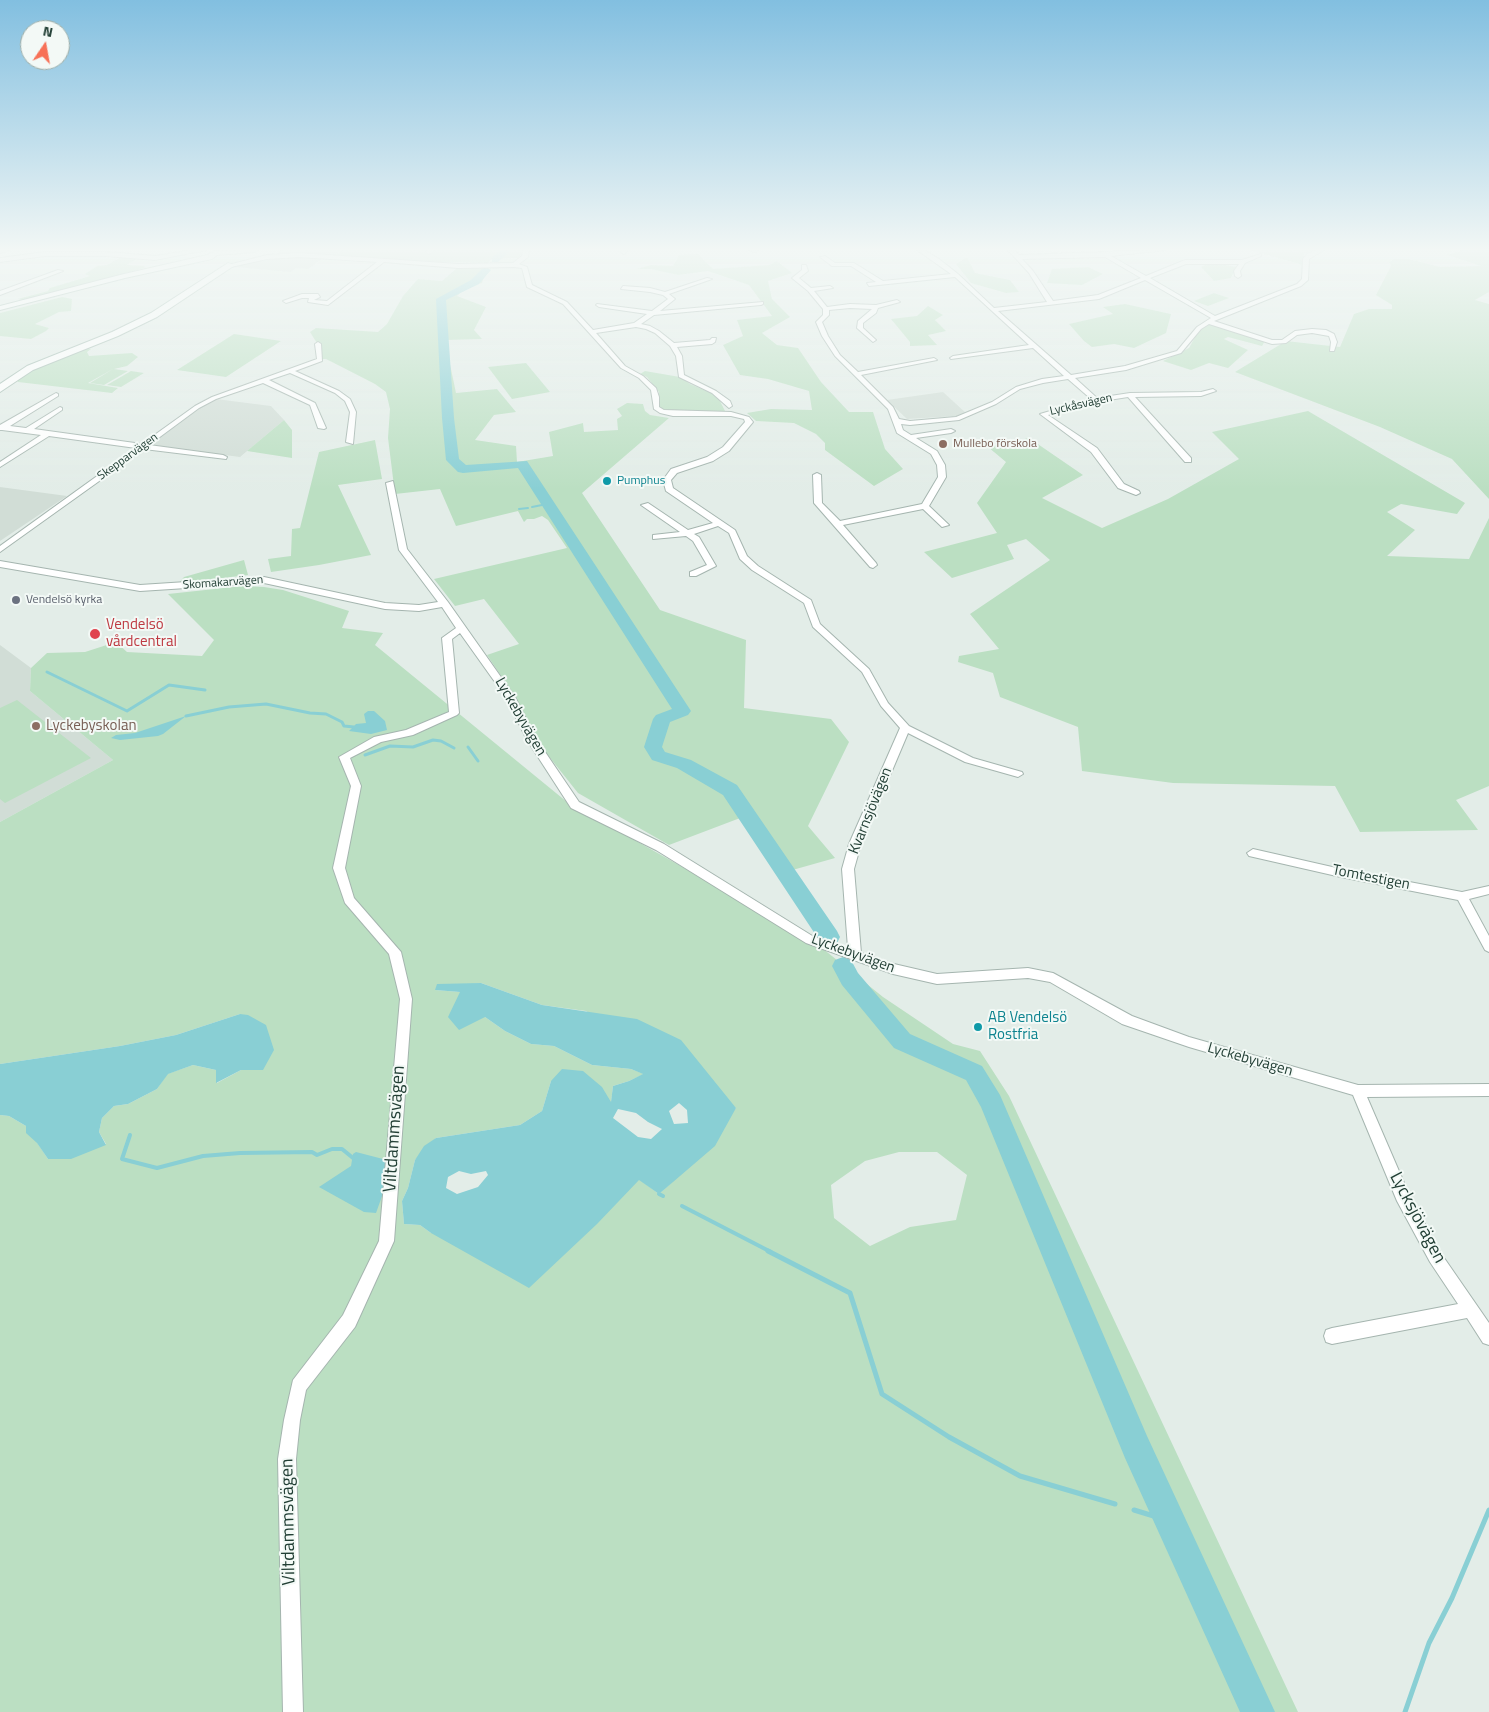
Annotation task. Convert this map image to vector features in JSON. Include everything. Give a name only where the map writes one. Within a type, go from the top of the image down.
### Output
[{"type":"street","points":[[0,389],[21,373],[35,366],[123,330]]},
{"type":"street","points":[[590,332],[602,330]]},
{"type":"street","points":[[653,330],[672,345],[679,356],[681,376],[714,392],[728,402],[728,406]]},
{"type":"street","points":[[823,330],[838,356],[891,408],[900,431],[934,453],[941,465],[942,477],[925,506],[838,524]]},
{"type":"street","points":[[862,330],[873,340]]},
{"type":"street","points":[[1015,330],[1096,400]]},
{"type":"street","points":[[897,421],[910,423],[957,419],[994,403],[1018,388],[1042,381],[1126,368],[1179,352],[1197,330]]},
{"type":"street","points":[[1239,330],[1272,342],[1284,342],[1295,333],[1326,332],[1332,335],[1334,342],[1332,350]]},
{"type":"street","points":[[590,332],[623,367],[641,377],[654,389],[656,408],[662,412],[673,414],[731,414],[747,418],[749,422],[726,449],[710,459],[674,471],[667,480],[669,489],[732,532],[743,557],[755,568],[808,602],[816,625],[866,671],[884,704],[905,728],[969,760],[1018,774]]},
{"type":"street","points":[[672,345],[712,342],[714,339]]},
{"type":"street","name":"Skepparvägen","points":[[0,550],[197,407],[214,398],[292,372],[320,360],[318,344]]},
{"type":"street","points":[[953,358],[1033,346]]},
{"type":"street","points":[[857,374],[934,360]]},
{"type":"street","points":[[292,372],[337,392],[348,400],[353,412],[350,442]]},
{"type":"street","points":[[265,381],[313,404],[322,428]]},
{"type":"street","name":"Lyckåsvägen","points":[[1136,494],[1121,486],[1094,450],[1043,414],[1096,400],[1130,395],[1201,394],[1213,391]]},
{"type":"street","points":[[1,428],[56,395]]},
{"type":"street","points":[[1130,395],[1188,460]]},
{"type":"street","points":[[27,431],[60,409]]},
{"type":"street","points":[[1,428],[222,457]]},
{"type":"street","points":[[910,437],[951,431]]},
{"type":"street","points":[[0,465],[47,434]]},
{"type":"street","points":[[817,475],[818,503],[873,565]]},
{"type":"street","name":"Lyckebyvägen","points":[[390,483],[403,550],[445,604],[512,699],[532,740],[575,805],[660,847],[810,940],[893,970],[937,978],[1028,972],[1053,978],[1127,1020],[1189,1042],[1358,1091],[1489,1090]]},
{"type":"street","points":[[645,505],[696,539],[712,566],[693,574]]},
{"type":"street","points":[[925,506],[945,525]]},
{"type":"street","points":[[656,537],[688,533],[720,523]]},
{"type":"street","name":"Skomakarvägen","points":[[0,564],[140,588],[264,580],[385,606],[419,608],[445,604]]},
{"type":"street","name":"Viltdammsvägen","points":[[293,1712],[287,1459],[292,1420],[299,1386],[349,1321],[386,1241],[406,998],[394,952],[349,900],[339,868],[356,786],[344,757],[378,739],[409,733],[454,713],[447,638],[462,628]]},
{"type":"street","name":"Kvarnsjövägen","points":[[855,957],[848,869],[855,844],[905,728]]},
{"type":"street","name":"Tomtestigen","points":[[1253,853],[1341,873],[1462,896],[1489,890]]},
{"type":"street","points":[[1462,896],[1489,947]]},
{"type":"street","name":"Lycksjövägen","points":[[1358,1091],[1402,1196],[1435,1256],[1489,1338]]},
{"type":"street","points":[[1332,1336],[1470,1310]]},
{"type":"shaded area","points":[[943,392],[966,413],[957,416],[907,419],[887,400]]},
{"type":"shaded area","points":[[216,399],[271,406],[284,420],[240,457],[155,446],[153,443],[200,408]]},
{"type":"shaded area","points":[[0,487],[67,496],[0,541]]},
{"type":"shaded area","name":"Lyckebyskolan","points":[[0,645],[31,668],[30,691],[113,760],[0,822]]},
{"type":"green space","points":[[0,330],[47,330],[31,339],[0,336]]},
{"type":"green space","points":[[313,330],[345,330],[378,332],[380,330],[474,330],[482,339],[445,340],[456,393],[497,389],[516,412],[494,415],[475,440],[516,446],[517,462],[553,456],[549,432],[583,423],[584,432],[618,430],[617,419],[622,416],[617,409],[627,403],[643,404],[645,411],[650,415],[669,418],[582,493],[660,610],[746,640],[744,708],[831,719],[849,742],[808,826],[835,858],[789,871],[748,815],[669,845],[578,793],[535,739],[516,698],[487,655],[519,644],[484,599],[455,606],[434,579],[567,548],[548,520],[542,516],[527,519],[524,522],[518,511],[456,526],[440,489],[395,494],[388,438],[390,409],[386,392],[375,384],[334,363],[321,359],[320,348],[310,332]]},
{"type":"green space","points":[[741,330],[767,330],[762,333],[777,345],[798,348],[821,382],[849,412],[873,412],[885,449],[903,469],[874,486],[825,450],[825,443],[816,434],[794,423],[756,421],[747,413],[771,409],[812,410],[809,391],[768,379],[740,375],[723,345],[743,336]]},
{"type":"green space","points":[[900,330],[946,331],[928,335],[937,345],[910,346],[910,342]]},
{"type":"green space","points":[[1074,330],[1167,330],[1166,333],[1134,348],[1114,344],[1092,347]]},
{"type":"green space","points":[[1199,330],[1229,330],[1265,341],[1262,346],[1228,337],[1224,339],[1248,350],[1228,368],[1209,363],[1191,370],[1163,361],[1189,348]]},
{"type":"green space","points":[[1347,330],[1489,330],[1489,499],[1452,459],[1380,427],[1235,372],[1286,341],[1340,347]]},
{"type":"green space","points":[[234,334],[281,341],[226,377],[177,370]]},
{"type":"green space","points":[[87,348],[91,349],[87,352],[89,356],[132,353],[138,357],[127,366],[114,369],[128,371],[104,385],[90,383],[113,369],[88,383],[118,388],[112,393],[18,382],[17,379],[34,369]]},
{"type":"green space","points":[[526,363],[550,392],[512,399],[488,367]]},
{"type":"green space","points":[[131,371],[144,373],[121,387],[107,385]]},
{"type":"green space","points":[[645,371],[680,377],[719,399],[725,411],[675,412],[659,408],[659,392],[647,377],[640,374]]},
{"type":"green space","points":[[1308,411],[1465,503],[1457,514],[1401,504],[1387,512],[1415,530],[1387,556],[1469,559],[1489,518],[1489,786],[1456,800],[1478,830],[1360,832],[1335,786],[1173,783],[1082,771],[1078,727],[1000,697],[993,673],[958,662],[959,656],[999,649],[970,614],[1050,560],[1026,539],[1007,545],[1014,559],[952,578],[924,552],[997,533],[977,503],[1006,462],[988,447],[1029,438],[1083,475],[1042,498],[1102,528],[1168,499],[1239,459],[1212,432]]},
{"type":"green space","points":[[284,420],[292,430],[292,458],[247,451]]},
{"type":"green space","points":[[375,440],[382,479],[338,485],[371,555],[271,572],[268,559],[291,556],[292,529],[300,528],[319,452]]},
{"type":"green space","points":[[244,560],[248,575],[179,583],[184,577]]},
{"type":"green space","points":[[243,586],[264,587],[283,590],[349,611],[342,628],[383,633],[375,645],[567,802],[812,940],[883,997],[953,1044],[980,1051],[1009,1096],[1298,1712],[0,1712],[0,1115],[9,1116],[26,1126],[48,1159],[106,1144],[99,1132],[102,1118],[114,1106],[128,1104],[157,1089],[167,1074],[193,1065],[216,1070],[217,1083],[241,1070],[263,1070],[240,1014],[176,1035],[120,1046],[0,1064],[0,822],[113,760],[30,691],[31,668],[47,653],[85,652],[116,642],[127,652],[202,656],[214,640],[168,594]],"holes":[[[481,983],[542,1005],[586,1011],[736,1108],[670,1184],[659,1194],[639,1179],[431,1233],[420,1225],[404,1224],[402,1201],[408,1188],[415,1160],[436,1138],[520,1125],[542,1111],[551,1081],[611,1103],[613,1086],[644,1074],[631,1069],[592,1065],[554,1046],[531,1044],[505,1031],[485,1017],[460,992],[435,990]],[[899,1152],[937,1152],[967,1175],[956,1220],[910,1227],[870,1246],[834,1218],[831,1185],[865,1161]]]},
{"type":"green space","points":[[17,700],[91,758],[5,803],[0,799],[0,708]]},
{"type":"water","points":[[368,711],[374,711],[385,721],[387,730],[371,734],[349,731],[356,724],[366,723],[364,714]]},
{"type":"water","points":[[186,716],[158,736],[120,740],[111,738],[116,735],[135,733]]},
{"type":"water","points":[[481,983],[542,1005],[637,1019],[681,1040],[736,1108],[715,1146],[659,1194],[639,1180],[597,1224],[529,1288],[420,1225],[404,1224],[402,1201],[408,1188],[415,1160],[424,1146],[436,1138],[520,1125],[542,1111],[551,1081],[562,1069],[583,1071],[602,1087],[611,1102],[613,1086],[643,1074],[631,1069],[592,1065],[554,1046],[531,1044],[505,1031],[485,1017],[459,1030],[448,1017],[460,992],[435,990],[437,984]],"holes":[[[679,1103],[687,1110],[688,1123],[674,1124],[669,1111]],[[618,1109],[636,1113],[662,1129],[651,1139],[638,1137],[613,1118]],[[459,1171],[471,1174],[486,1171],[488,1175],[478,1187],[457,1194],[446,1188],[448,1177]]]},
{"type":"water","points":[[240,1014],[248,1015],[266,1025],[274,1050],[263,1070],[241,1070],[216,1083],[216,1070],[193,1065],[168,1074],[157,1089],[128,1104],[114,1106],[102,1118],[99,1132],[106,1145],[71,1159],[48,1159],[37,1143],[26,1133],[26,1126],[9,1116],[0,1115],[0,1064],[120,1046],[176,1035]]},
{"type":"water","points":[[356,1152],[388,1162],[386,1185],[376,1213],[364,1212],[319,1187],[351,1166],[353,1154]]},
{"type":"waterway","points":[[443,330],[448,418],[453,460],[463,469],[522,464],[682,711],[662,719],[653,747],[658,756],[684,764],[730,790],[829,937]]},
{"type":"waterway","points":[[532,507],[547,504]]},
{"type":"waterway","points":[[519,509],[528,508]]},
{"type":"waterway","points":[[47,672],[127,711],[169,685],[205,690]]},
{"type":"waterway","points":[[186,716],[229,707],[266,704],[310,713],[326,714],[342,722],[344,726],[354,727]]},
{"type":"waterway","points":[[365,755],[390,746],[413,747],[433,740],[441,741],[454,748]]},
{"type":"waterway","points":[[468,747],[478,761]]},
{"type":"waterway","points":[[843,966],[850,979],[902,1041],[974,1073],[991,1102],[1136,1447],[1258,1712]]},
{"type":"waterway","points":[[130,1135],[122,1159],[157,1168],[203,1156],[240,1153],[312,1152],[317,1155],[332,1149],[342,1149],[353,1158]]},
{"type":"waterway","points":[[659,1194],[663,1196]]},
{"type":"waterway","points":[[682,1206],[771,1252]]},
{"type":"waterway","points":[[768,1251],[850,1293],[882,1394],[949,1437],[1020,1476],[1115,1504]]},
{"type":"waterway","points":[[1134,1510],[1170,1521]]},
{"type":"waterway","points":[[1405,1712],[1429,1643],[1452,1598],[1489,1510]]},
{"type":"place","name":"Mullebo förskola","points":[[943,444]]},
{"type":"place","name":"Pumphus","points":[[607,481]]},
{"type":"place","name":"Vendelsö kyrka","points":[[16,600]]},
{"type":"place","name":"Vendelsö vårdcentral","points":[[95,634]]},
{"type":"place","name":"Lyckebyskolan","points":[[36,726]]},
{"type":"place","name":"AB Vendelsö Rostfria","points":[[978,1027]]}]
